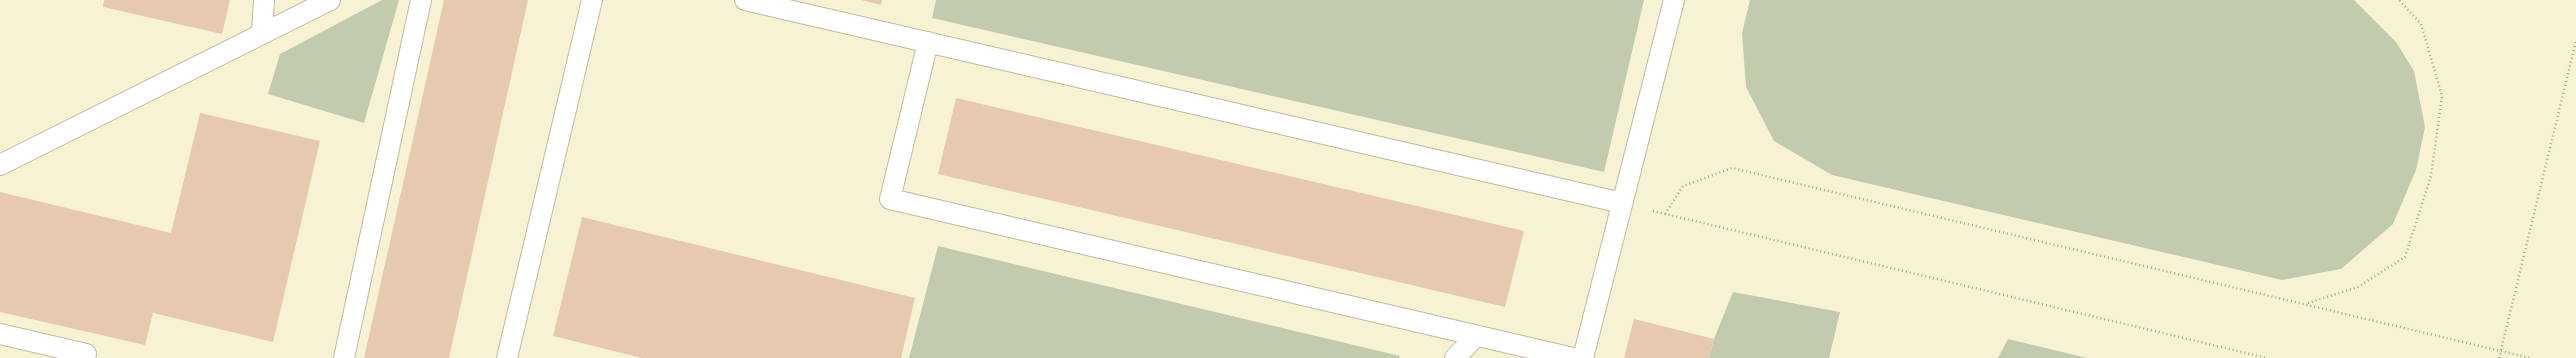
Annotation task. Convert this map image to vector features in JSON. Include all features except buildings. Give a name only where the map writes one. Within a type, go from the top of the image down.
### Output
[{"type":"lane","points":[[262,34],[264,0]]},
{"type":"lane","points":[[0,165],[330,0]]},
{"type":"lane","points":[[344,358],[421,0]]},
{"type":"lane","points":[[507,358],[592,0]]},
{"type":"lane","points":[[745,0],[1622,204]]},
{"type":"lane","points":[[1583,358],[1674,0]]},
{"type":"lane","points":[[928,42],[890,200],[1573,358]]},
{"type":"lane","points":[[0,334],[86,354]]},
{"type":"lane","points":[[1455,358],[1476,336]]},
{"type":"path","points":[[2308,303],[2358,287],[2405,257],[2431,176],[2442,96],[2421,24],[2399,0]]},
{"type":"path","points":[[2499,358],[2502,351],[2576,41]]},
{"type":"path","points":[[1665,214],[1683,186],[1732,168],[2308,303],[2530,358]]},
{"type":"path","points":[[1622,204],[2267,358]]},
{"type":"green space","points":[[382,0],[399,0],[364,123],[268,94],[280,54]]},
{"type":"green space","points":[[936,0],[1644,0],[1604,172],[932,18]]},
{"type":"green space","points":[[1750,0],[2354,0],[2396,42],[2414,71],[2425,127],[2416,170],[2393,224],[2341,269],[2282,280],[1832,175],[1774,141],[1746,87],[1742,33]]},
{"type":"green space","points":[[938,246],[1400,356],[1399,358],[909,358]]},
{"type":"green space","points":[[1733,292],[1840,312],[1829,358],[1709,358],[1714,339]]},
{"type":"green space","points":[[2008,339],[2087,358],[1998,358]]}]
